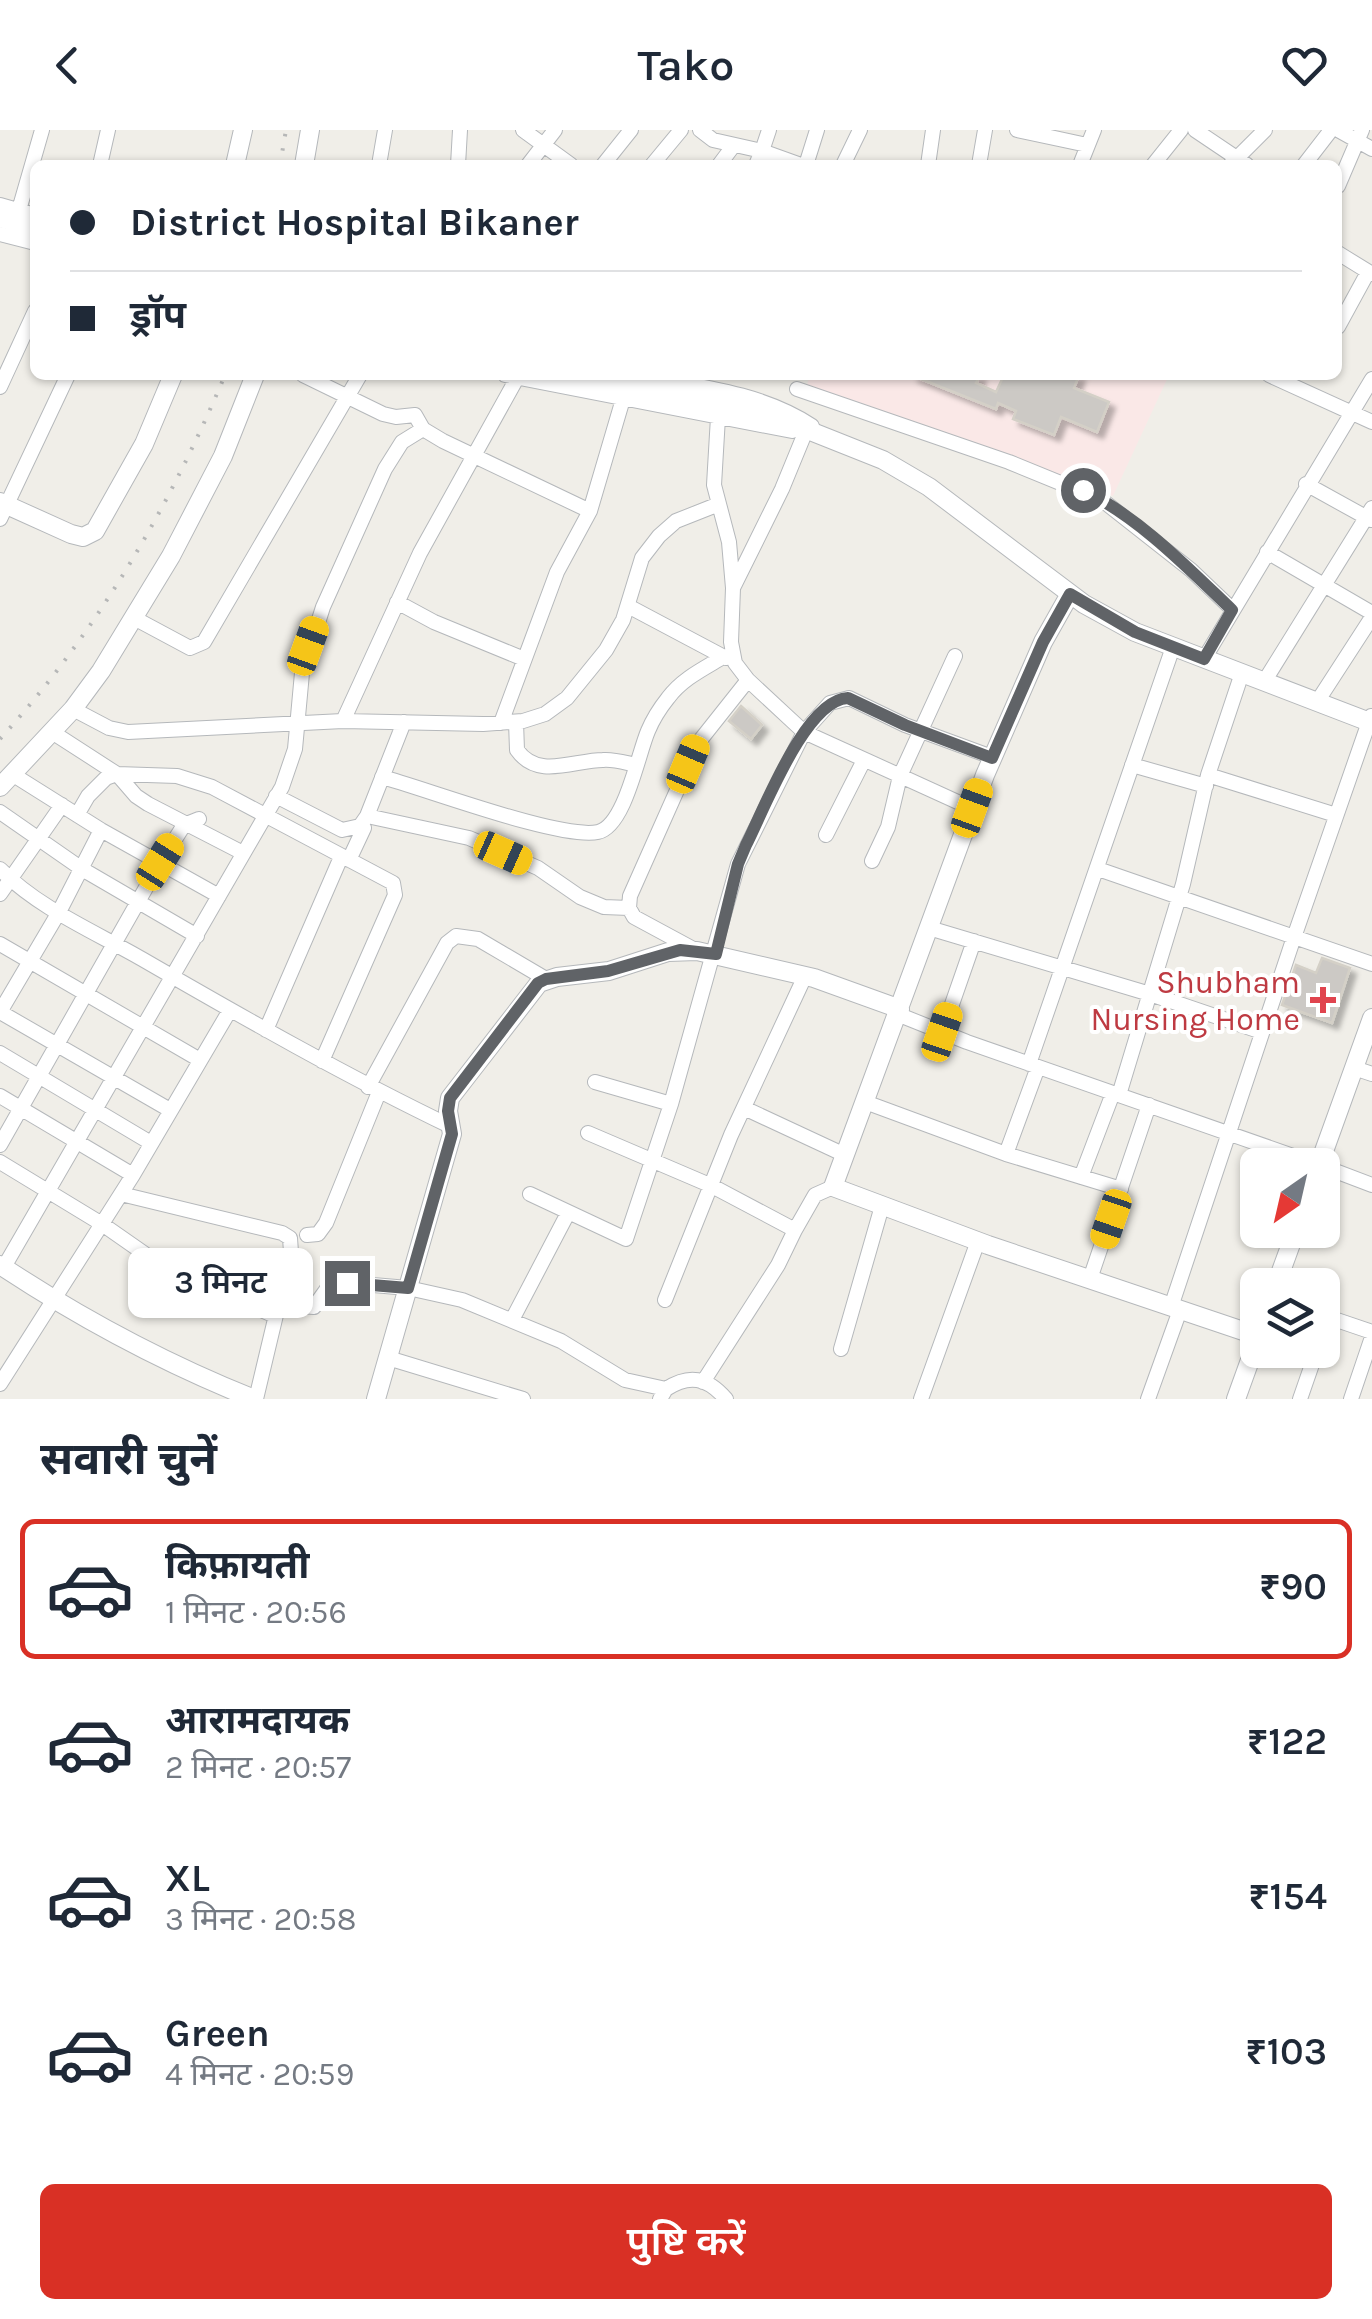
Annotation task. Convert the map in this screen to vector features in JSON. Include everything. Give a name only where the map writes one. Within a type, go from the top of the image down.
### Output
[{"type":"street","points":[[33,160],[42,130]]},
{"type":"street","points":[[101,160],[108,130]]},
{"type":"street","points":[[236,160],[243,130]]},
{"type":"street","points":[[305,160],[310,130]]},
{"type":"street","points":[[381,160],[384,130]]},
{"type":"street","points":[[458,160],[460,130]]},
{"type":"street","points":[[523,130],[564,160]]},
{"type":"street","points":[[532,160],[555,130]]},
{"type":"street","points":[[607,160],[631,130]]},
{"type":"street","points":[[656,160],[681,130]]},
{"type":"street","points":[[700,130],[713,140],[734,144],[759,158],[768,130]]},
{"type":"street","points":[[805,160],[817,130]]},
{"type":"street","points":[[845,160],[860,130]]},
{"type":"street","points":[[929,160],[933,130]]},
{"type":"street","points":[[980,160],[985,130]]},
{"type":"street","points":[[1017,130],[1091,137]]},
{"type":"street","points":[[1157,160],[1181,130]]},
{"type":"street","points":[[1196,130],[1235,160]]},
{"type":"street","points":[[1240,160],[1265,130]]},
{"type":"street","points":[[1308,160],[1335,130],[1364,140],[1342,179]]},
{"type":"street","points":[[723,160],[734,144]]},
{"type":"street","points":[[19,210],[30,172]]},
{"type":"street","points":[[0,204],[30,213]]},
{"type":"street","points":[[3,229],[30,228]]},
{"type":"street","points":[[3,229],[30,241]]},
{"type":"street","points":[[0,252],[3,229]]},
{"type":"street","points":[[1342,256],[1370,273],[1342,320]]},
{"type":"street","points":[[0,387],[30,323]]},
{"type":"street","points":[[1204,659],[1372,379]]},
{"type":"street","points":[[66,380],[2,509],[83,537],[95,532],[144,444],[172,380]]},
{"type":"street","points":[[219,896],[62,805],[6,780],[72,709],[134,618],[223,456],[254,380]]},
{"type":"street","points":[[313,380],[391,417],[415,415],[424,429],[590,511]]},
{"type":"street","points":[[134,618],[181,645],[190,648],[204,642],[358,380]]},
{"type":"street","points":[[343,721],[397,602],[509,380]]},
{"type":"street","points":[[530,380],[622,399],[711,395],[828,436],[884,460],[929,487],[1070,594],[1135,632],[1371,720],[1262,1032],[1148,1399]]},
{"type":"street","points":[[604,380],[761,400],[789,411],[828,436]]},
{"type":"street","points":[[676,380],[805,432],[828,436]]},
{"type":"street","points":[[1278,380],[1371,419]]},
{"type":"street","points":[[1301,392],[1307,380]]},
{"type":"street","points":[[789,411],[799,382],[1102,500],[1190,570],[1232,610]]},
{"type":"street","points":[[711,395],[713,472],[729,542],[733,588],[729,660]]},
{"type":"street","points":[[622,399],[590,511],[558,572],[524,659],[509,723],[517,750],[531,762],[560,766],[604,760],[636,764]]},
{"type":"street","points":[[120,1194],[290,1238],[292,1252],[255,1399],[166,1362],[2,1266],[50,1191],[276,796],[295,749],[302,673],[323,607],[385,469],[402,442],[424,429]]},
{"type":"street","points":[[733,588],[782,489],[805,432]]},
{"type":"street","points":[[1264,682],[1370,515],[1306,484]]},
{"type":"street","points":[[72,709],[109,728],[128,732],[343,721],[509,723],[546,714],[568,698],[600,659],[628,606],[642,558],[659,536],[690,514],[719,504]]},
{"type":"street","points":[[1267,552],[1372,615],[1317,702]]},
{"type":"street","points":[[704,1382],[778,1265],[816,1195],[833,1187],[972,808],[1043,642],[1070,594]]},
{"type":"street","points":[[397,602],[434,622],[524,659]]},
{"type":"street","points":[[628,606],[729,660],[804,732],[972,808]]},
{"type":"street","points":[[1006,1154],[1064,968],[1173,647]]},
{"type":"street","points":[[872,861],[888,827],[900,776],[956,656]]},
{"type":"street","points":[[382,777],[537,825],[597,832],[606,828],[620,811],[648,732],[670,694],[684,680],[729,660]]},
{"type":"street","points":[[1081,1177],[1116,1094],[1150,994],[1180,896],[1207,781],[1242,673]]},
{"type":"street","points":[[748,680],[698,742],[635,884],[629,908],[634,917],[706,952],[805,976],[942,1032],[1270,1148]]},
{"type":"street","points":[[530,1194],[626,1239],[671,1104],[706,952],[738,864],[804,732],[830,704],[848,698],[992,758]]},
{"type":"street","points":[[266,1030],[345,858],[366,822],[404,722]]},
{"type":"street","points":[[52,732],[117,774],[136,796],[192,822],[243,853]]},
{"type":"street","points":[[826,835],[864,760]]},
{"type":"street","points":[[1132,766],[1336,815]]},
{"type":"street","points":[[78,815],[97,786],[117,774],[165,774],[196,780],[394,883],[395,895],[322,1061]]},
{"type":"street","points":[[276,796],[342,830],[366,822],[468,838],[538,868],[580,897],[604,907],[629,908]]},
{"type":"street","points":[[0,894],[5,874],[37,840],[62,805]]},
{"type":"street","points":[[0,812],[82,869],[197,936]]},
{"type":"street","points":[[0,1145],[160,862],[192,822]]},
{"type":"street","points":[[101,830],[60,912],[0,1012],[170,1110]]},
{"type":"street","points":[[1098,869],[1372,964]]},
{"type":"street","points":[[5,874],[60,912],[172,978],[452,1128]]},
{"type":"street","points":[[930,928],[1262,1032]]},
{"type":"street","points":[[307,1235],[318,1234],[326,1224],[374,1089],[447,943],[456,936],[478,939],[546,979]]},
{"type":"street","points":[[942,1032],[974,941]]},
{"type":"street","points":[[0,944],[200,1060]]},
{"type":"street","points":[[376,1399],[452,1128],[449,1104],[455,1091],[534,988],[546,979],[608,971],[668,952],[706,952]]},
{"type":"street","points":[[665,1300],[744,1108],[805,976]]},
{"type":"street","points":[[0,1384],[133,1175],[230,1010]]},
{"type":"street","points":[[1328,1148],[1363,1071],[1372,1018]]},
{"type":"street","points":[[0,1053],[152,1143]]},
{"type":"street","points":[[594,1082],[671,1104]]},
{"type":"street","points":[[0,1096],[133,1175]]},
{"type":"street","points":[[864,1102],[1006,1154],[1121,1189]]},
{"type":"street","points":[[1090,1279],[1149,1106]]},
{"type":"street","points":[[744,1108],[845,1155]]},
{"type":"street","points":[[588,1133],[712,1186],[795,1230]]},
{"type":"street","points":[[0,1162],[102,1224],[164,1268],[276,1310],[314,1307],[329,1286],[338,1282],[408,1288],[462,1300],[512,1320],[561,1341],[624,1380],[663,1394],[684,1378],[715,1387],[726,1399]]},
{"type":"street","points":[[1340,1173],[1372,1185]]},
{"type":"street","points":[[833,1187],[1240,1331]]},
{"type":"street","points":[[840,1349],[882,1206]]},
{"type":"street","points":[[512,1320],[568,1213]]},
{"type":"street","points":[[921,1399],[978,1241]]},
{"type":"street","points":[[1340,1322],[1372,1335],[1351,1399]]},
{"type":"street","points":[[388,1358],[523,1399]]},
{"type":"street","points":[[1236,1399],[1247,1368]]},
{"type":"street","points":[[1300,1399],[1311,1368]]},
{"type":"shaded area","points":[[808,380],[1167,380],[1113,496],[807,385]]},
{"type":"building","points":[[924,380],[978,380],[976,383],[996,392],[1002,380],[1077,380],[1074,388],[1109,402],[1097,432],[1061,417],[1054,435],[1013,419],[1016,411],[998,403],[996,409]]},
{"type":"building","points":[[741,706],[762,725],[751,739],[729,721]]},
{"type":"building","points":[[1322,958],[1350,968],[1332,1023],[1282,1005],[1296,965],[1316,973]]},
{"type":"railway","points":[[281,160],[286,130]]},
{"type":"railway","points":[[0,739],[68,656],[128,567],[180,473],[223,380]]},
{"type":"place","name":"Shubham Nursing Home","points":[[1323,1000]]},
{"type":"route","points":[[347,1283],[408,1288],[452,1134],[450,1098],[538,983],[626,967],[680,950],[716,954],[746,845],[804,732],[830,704],[848,698],[992,758],[1043,642],[1070,594],[1135,632],[1204,659],[1232,610],[1122,513],[1083,490]]}]
